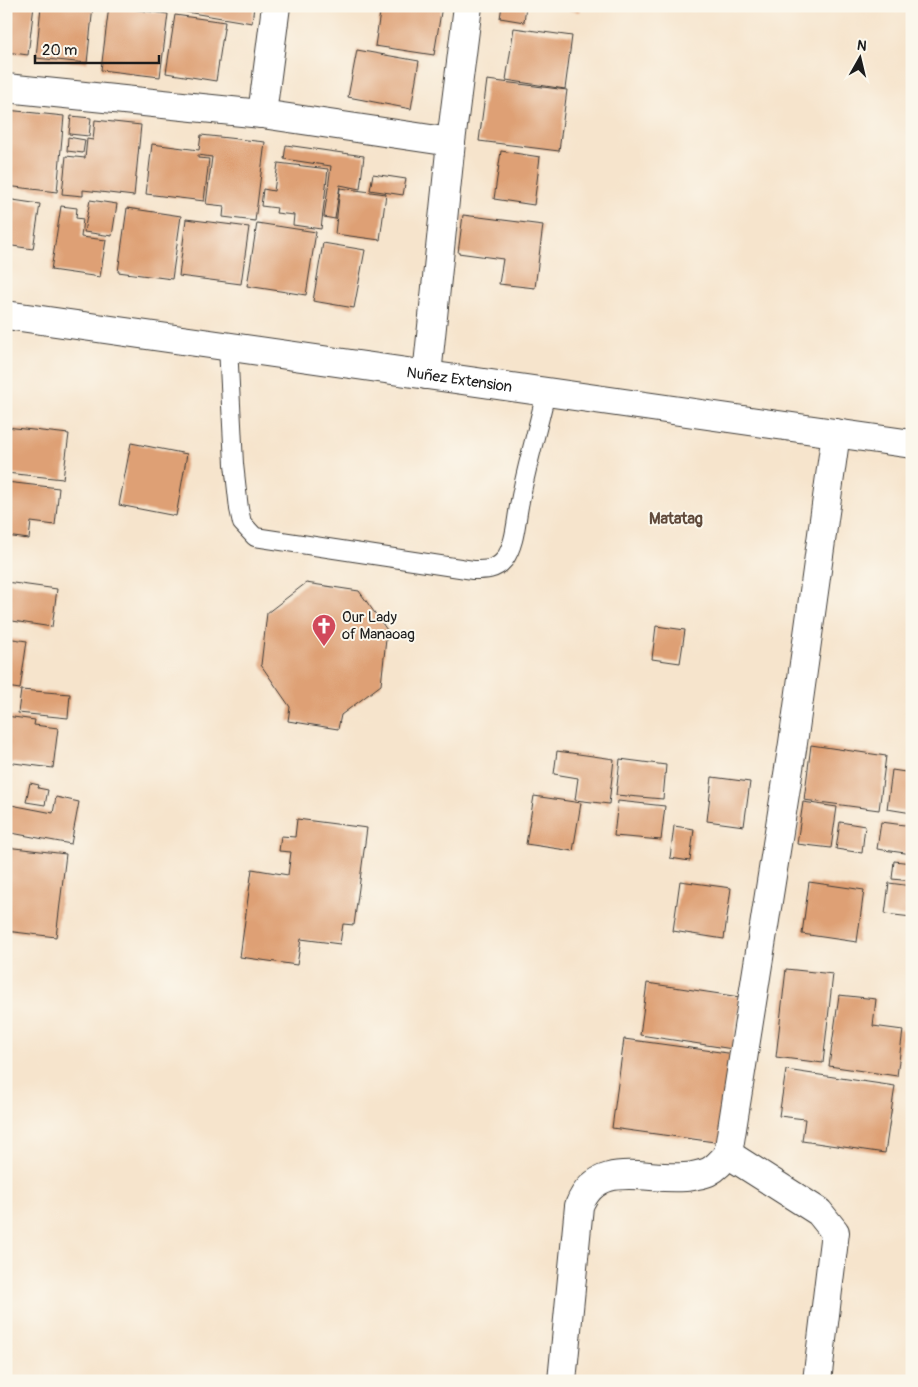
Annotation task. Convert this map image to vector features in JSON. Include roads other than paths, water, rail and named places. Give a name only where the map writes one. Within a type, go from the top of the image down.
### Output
[{"type":"street","points":[[262,114],[276,6]]},
{"type":"street","points":[[427,375],[468,6]]},
{"type":"street","points":[[6,88],[262,114],[452,142]]},
{"type":"street","name":"Nuñez Extension","points":[[6,315],[912,444]]},
{"type":"street","points":[[562,1381],[579,1206],[584,1193],[598,1180],[618,1175],[680,1178],[706,1173],[718,1165],[728,1154],[793,743],[836,433]]},
{"type":"street","points":[[728,1154],[819,1212],[835,1232],[817,1381]]},
{"type":"lane","points":[[228,346],[234,464],[239,509],[242,522],[255,537],[473,570],[495,568],[503,561],[510,550],[520,499],[546,392]]},
{"type":"place","name":"Our Lady of Manaoag","points":[[324,647]]},
{"type":"district","name":"Matatag","points":[[676,519]]}]
